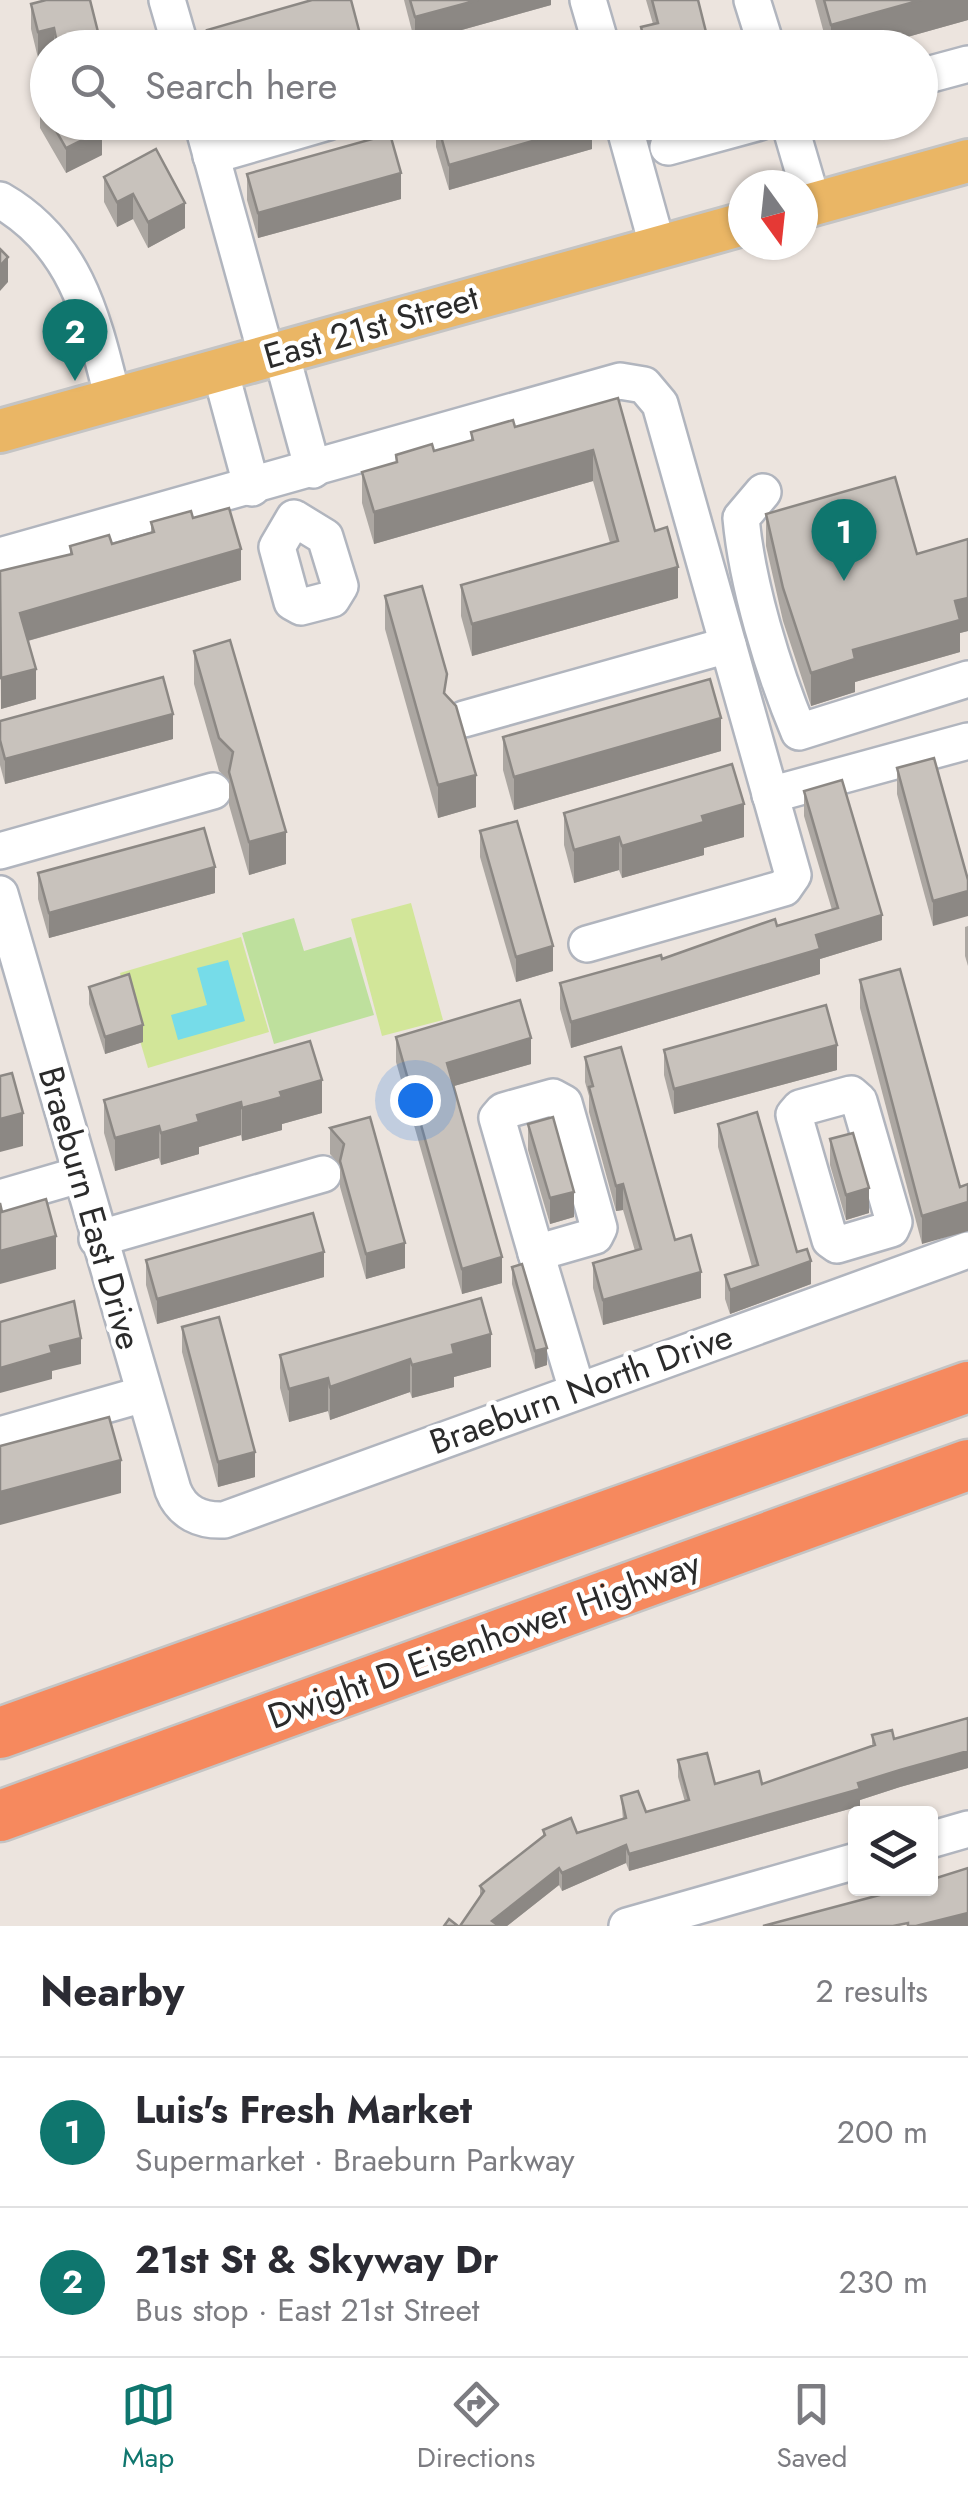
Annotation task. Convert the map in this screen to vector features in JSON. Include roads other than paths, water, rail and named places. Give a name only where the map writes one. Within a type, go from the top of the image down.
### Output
[{"type":"highway","points":[[0,1734],[968,1387]]},
{"type":"highway","name":"Dwight D Eisenhower Highway","points":[[0,1816],[968,1465]]},
{"type":"main road","points":[[818,203],[968,161]]},
{"type":"main road","name":"East 21st Street","points":[[0,431],[728,228]]},
{"type":"street","points":[[168,0],[176,30]]},
{"type":"street","points":[[588,0],[594,30]]},
{"type":"street","points":[[752,0],[761,30]]},
{"type":"street","points":[[938,73],[968,64]]},
{"type":"street","points":[[206,140],[274,355],[282,479]]},
{"type":"street","points":[[628,140],[658,248]]},
{"type":"street","points":[[668,148],[696,140]]},
{"type":"street","points":[[793,140],[800,170]]},
{"type":"street","points":[[0,200],[46,236],[73,271],[90,312],[113,400]]},
{"type":"street","points":[[220,370],[282,479],[294,518]]},
{"type":"street","points":[[0,556],[620,381],[644,385],[660,404],[793,875],[784,888],[587,944]]},
{"type":"street","points":[[763,492],[742,518],[744,547],[772,660],[798,732],[968,680]]},
{"type":"street","points":[[464,719],[728,645]]},
{"type":"street","points":[[770,795],[968,741]]},
{"type":"street","points":[[0,852],[213,792]]},
{"type":"street","name":"Braeburn East Drive","points":[[0,894],[9,960],[176,1498],[194,1515]]},
{"type":"street","points":[[851,1094],[859,1100],[894,1222],[884,1231],[841,1244],[830,1240],[794,1119],[800,1108],[851,1094]]},
{"type":"street","points":[[97,1239],[322,1174]]},
{"type":"street","points":[[0,1198],[79,1176]]},
{"type":"street","points":[[884,1231],[898,1276]]},
{"type":"street","points":[[841,1244],[854,1292]]},
{"type":"street","name":"Braeburn North Drive","points":[[194,1515],[224,1520],[968,1250]]},
{"type":"street","points":[[536,1252],[577,1390]]},
{"type":"street","points":[[0,1435],[144,1394]]},
{"type":"street","points":[[938,1838],[968,1830]]},
{"type":"street","points":[[627,1926],[848,1863]]},
{"type":"water","points":[[228,960],[245,1021],[178,1040],[171,1015],[207,1005],[197,968]]},
{"type":"place","name":"21st St & Skyway Dr","points":[[75,381]]},
{"type":"place","name":"Luis's Fresh Market","points":[[844,581]]}]
